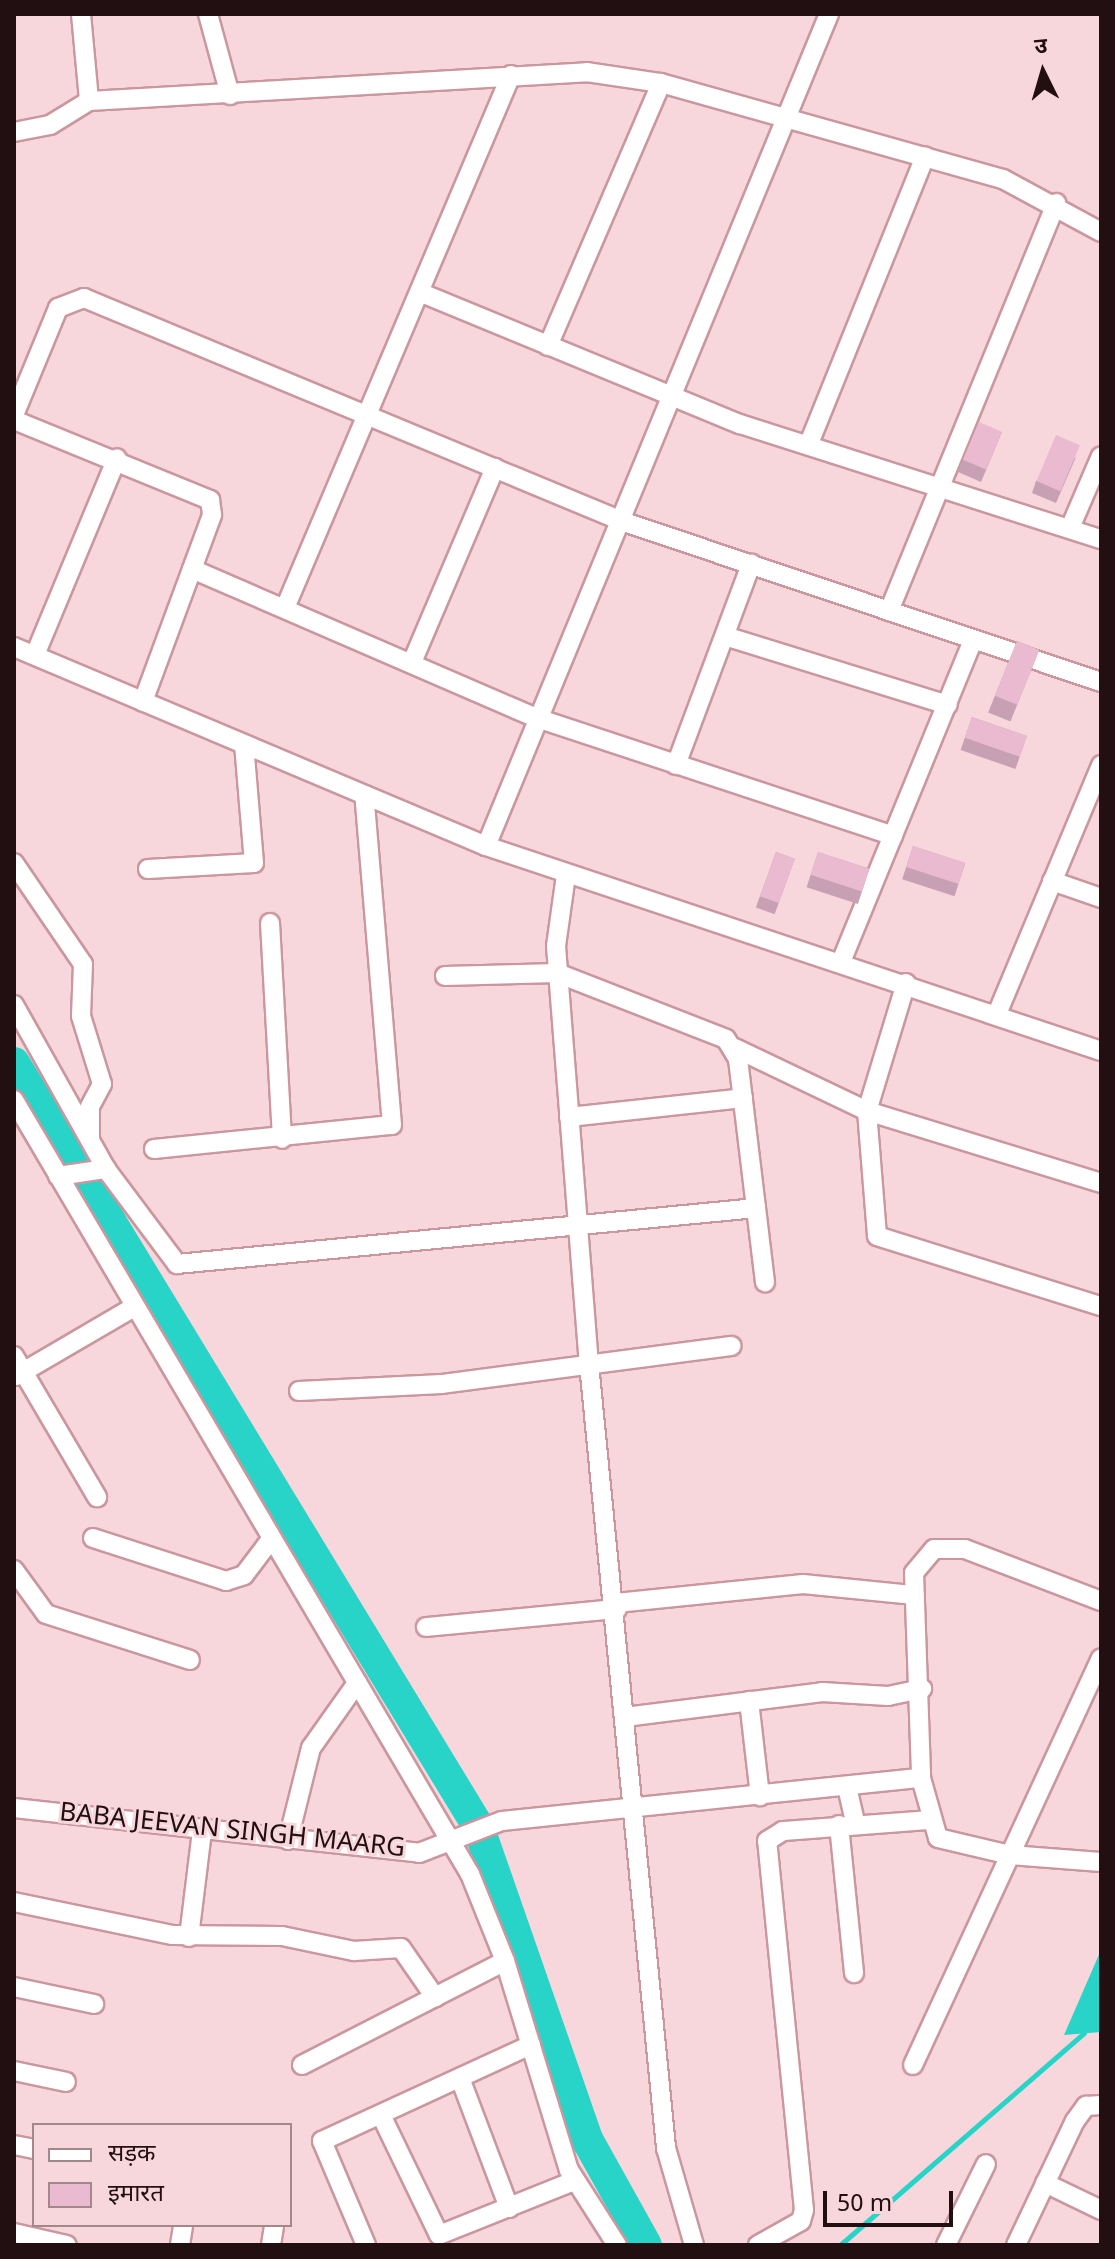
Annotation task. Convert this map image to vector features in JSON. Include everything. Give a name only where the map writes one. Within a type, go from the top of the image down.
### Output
[{"type":"street","points":[[81,14],[89,101]]},
{"type":"street","points":[[208,14],[230,95]]},
{"type":"street","points":[[486,846],[537,718],[624,522],[829,14]]},
{"type":"street","points":[[14,132],[50,125],[89,101],[587,72],[661,83],[925,156],[1056,203],[1101,232]]},
{"type":"street","points":[[285,608],[424,294],[511,75]]},
{"type":"street","points":[[548,346],[661,83]]},
{"type":"street","points":[[810,441],[925,156]]},
{"type":"street","points":[[889,611],[1056,203]]},
{"type":"street","points":[[424,294],[672,398],[1101,539]]},
{"type":"street","points":[[143,702],[192,569],[210,500],[117,458],[14,417],[58,308],[74,296],[624,522],[1101,682]]},
{"type":"street","points":[[1070,528],[1101,456]]},
{"type":"street","points":[[35,655],[117,458]]},
{"type":"street","points":[[413,660],[495,468]]},
{"type":"street","points":[[676,765],[751,564]]},
{"type":"street","points":[[192,569],[413,660],[537,718],[893,836]]},
{"type":"street","points":[[725,636],[948,705]]},
{"type":"street","points":[[841,962],[973,640]]},
{"type":"street","points":[[14,647],[486,846],[566,875],[906,983],[1101,1051]]},
{"type":"street","points":[[148,869],[254,863],[244,745]]},
{"type":"street","points":[[997,1014],[1101,765]]},
{"type":"street","points":[[154,1149],[384,1129],[395,1116],[364,795]]},
{"type":"street","points":[[14,863],[83,964],[81,1016],[102,1084],[90,1107],[91,1141]]},
{"type":"street","points":[[566,875],[557,973],[589,1364],[636,1809],[666,2148],[694,2245]]},
{"type":"street","points":[[1052,881],[1101,898]]},
{"type":"street","points":[[270,923],[282,1139]]},
{"type":"street","points":[[445,976],[557,973],[735,1048],[867,1111],[1101,1183]]},
{"type":"street","points":[[906,983],[867,1111],[880,1239],[1101,1306]]},
{"type":"street","points":[[14,1005],[91,1141],[102,1169],[177,1264],[579,1228],[756,1208]]},
{"type":"street","points":[[735,1048],[765,1282]]},
{"type":"street","points":[[569,1117],[743,1098]]},
{"type":"street","points":[[14,1100],[64,1175],[134,1307],[269,1542],[455,1836],[505,1961],[574,2181],[607,2242]]},
{"type":"street","points":[[64,1175],[102,1169]]},
{"type":"street","points":[[97,1497],[17,1368],[134,1307]]},
{"type":"street","points":[[299,1391],[442,1384],[732,1346]]},
{"type":"street","points":[[93,1538],[226,1581],[244,1575],[269,1542]]},
{"type":"street","points":[[1101,1601],[945,1547],[917,1563],[914,1595],[922,1689],[921,1778],[929,1820],[947,1844],[1010,1855],[1101,1862]]},
{"type":"street","points":[[14,1570],[46,1614],[190,1660]]},
{"type":"street","points":[[426,1627],[817,1583],[914,1595]]},
{"type":"street","points":[[913,2065],[1101,1658]]},
{"type":"street","points":[[288,1840],[311,1748],[357,1683]]},
{"type":"street","points":[[625,1717],[749,1701],[922,1689]]},
{"type":"street","points":[[749,1701],[760,1796]]},
{"type":"street","name":"BABA JEEVAN SINGH MAARG","points":[[14,1808],[419,1853],[481,1825],[921,1778]]},
{"type":"street","points":[[847,1787],[854,1973]]},
{"type":"street","points":[[758,2245],[801,2221],[804,2210],[767,1841],[775,1833],[847,1824],[929,1820]]},
{"type":"street","points":[[189,1937],[202,1831]]},
{"type":"street","points":[[14,1902],[189,1937],[264,1935],[354,1951],[401,1948],[435,1997]]},
{"type":"street","points":[[302,2065],[505,1961]]},
{"type":"street","points":[[14,1987],[94,2004]]},
{"type":"street","points":[[366,2245],[318,2146],[531,2045]]},
{"type":"street","points":[[14,2071],[66,2082]]},
{"type":"street","points":[[460,2078],[509,2208]]},
{"type":"street","points":[[1016,2245],[1080,2113],[1101,2105]]},
{"type":"street","points":[[381,2115],[432,2231],[446,2234],[574,2181]]},
{"type":"street","points":[[946,2245],[986,2164]]},
{"type":"street","points":[[1045,2183],[1101,2210]]},
{"type":"street","points":[[14,2233],[67,2245]]},
{"type":"water","points":[[1101,1950],[1101,2032],[1064,2035]]},
{"type":"building","points":[[979,422],[1002,432],[986,470],[963,460]]},
{"type":"building","points":[[1056,435],[1080,445],[1060,491],[1036,481]]},
{"type":"building","points":[[1017,641],[1039,650],[1017,705],[995,696]]},
{"type":"building","points":[[972,717],[1027,736],[1020,757],[965,738]]},
{"type":"building","points":[[913,846],[965,863],[959,884],[906,867]]},
{"type":"building","points":[[776,852],[795,859],[779,903],[760,896]]},
{"type":"building","points":[[818,852],[869,869],[862,892],[811,875]]},
{"type":"waterway","points":[[14,1063],[478,1826],[588,2141],[646,2245]]},
{"type":"waterway","points":[[840,2245],[1084,2033]]}]
